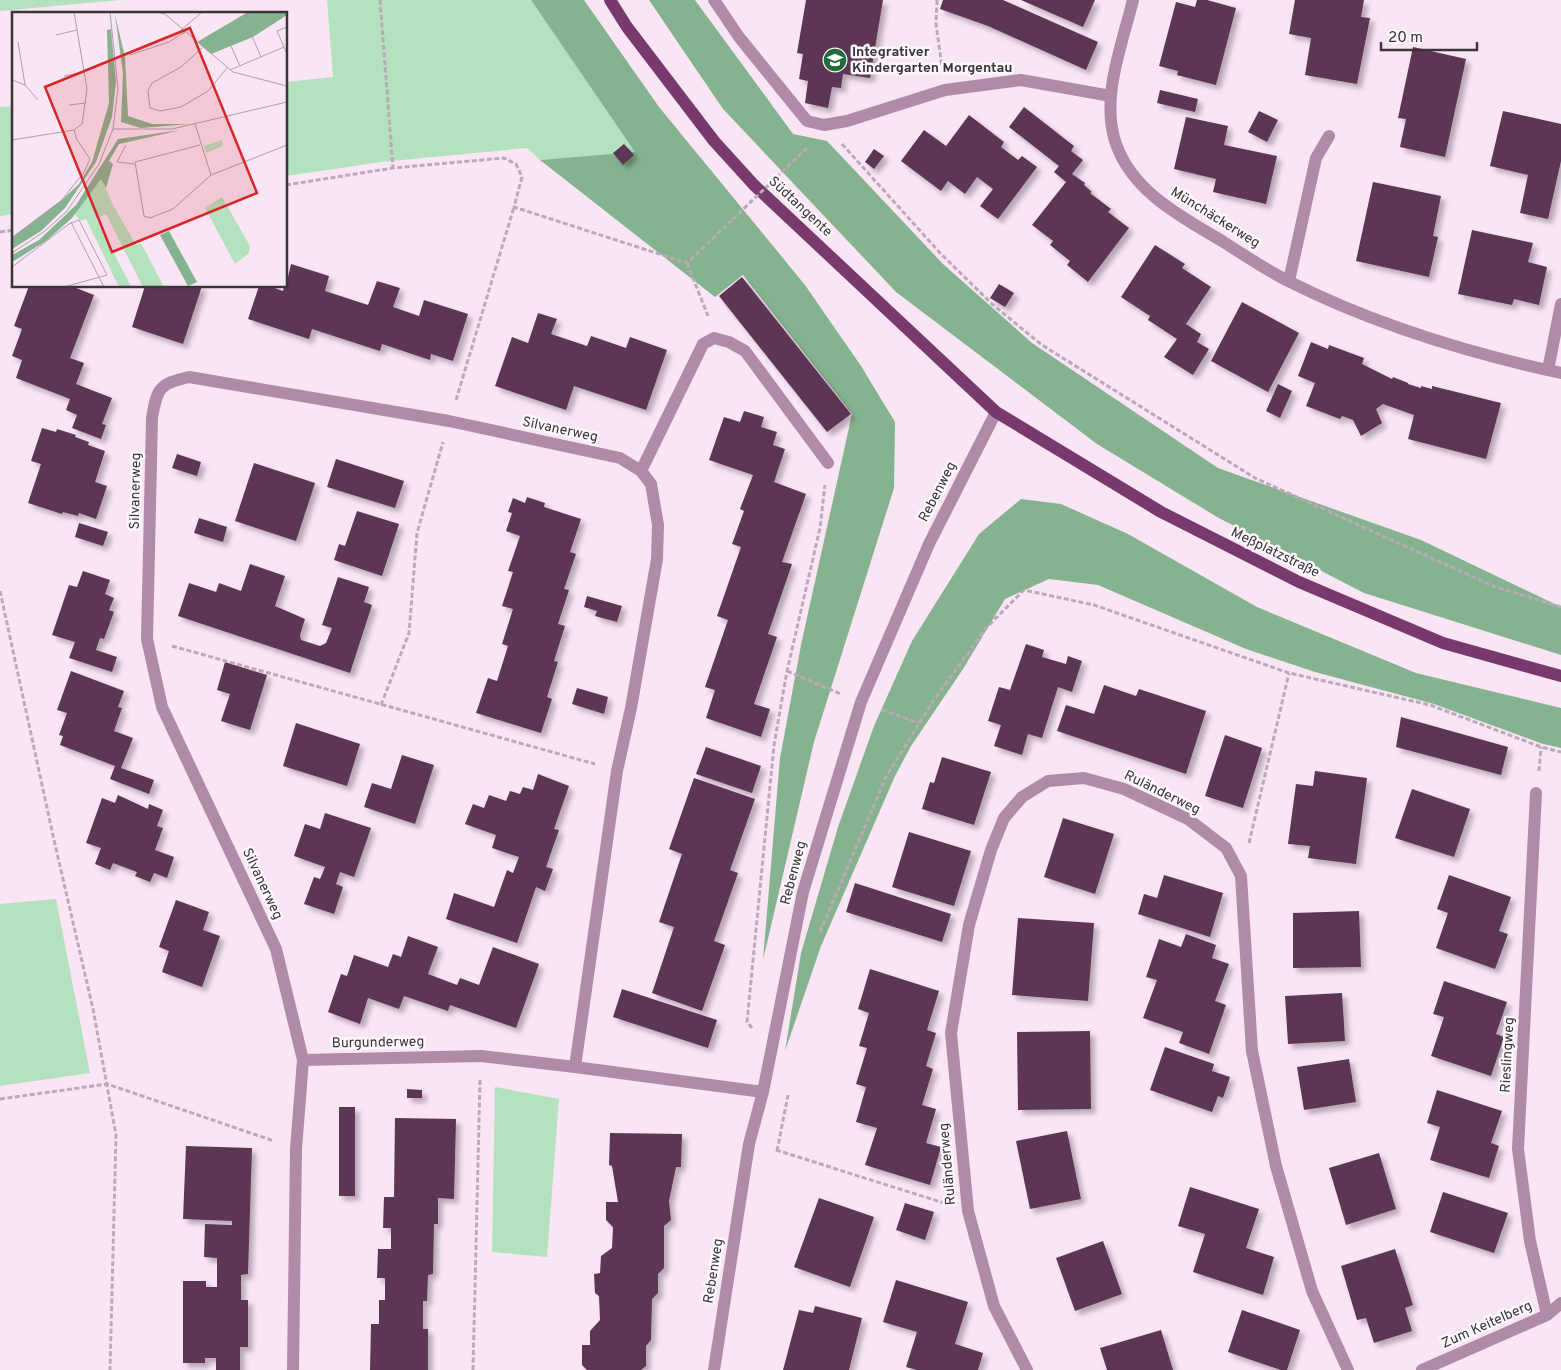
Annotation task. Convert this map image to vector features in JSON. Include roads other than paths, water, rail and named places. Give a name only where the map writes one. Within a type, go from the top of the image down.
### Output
[{"type":"main road","name":"Südtangente","points":[[610,0],[627,27],[708,133],[754,185],[996,412]]},
{"type":"main road","name":"Meßplatzstraße","points":[[996,412],[1161,512],[1299,582],[1444,643],[1561,676]]},
{"type":"street","points":[[714,0],[738,37],[807,121],[824,124],[879,113],[945,90],[1021,80],[1111,96]]},
{"type":"street","name":"Münchäckerweg","points":[[1133,0],[1111,96],[1111,124],[1116,143],[1135,180],[1181,217],[1289,281],[1348,309],[1408,331],[1555,372],[1561,304]]},
{"type":"street","points":[[1289,281],[1316,158],[1329,136]]},
{"type":"street","points":[[640,471],[703,344],[714,338],[730,342],[745,352],[828,463]]},
{"type":"street","name":"Silvanerweg","points":[[303,1060],[276,950],[162,707],[148,639],[152,418],[156,397],[167,382],[189,377],[212,379],[449,421],[620,458],[640,471],[651,484],[657,517],[657,559],[617,771],[575,1067]]},
{"type":"street","name":"Rebenweg","points":[[714,1370],[749,1144],[763,1092],[803,892],[861,702],[929,544],[996,412]]},
{"type":"street","name":"Ruländerweg","points":[[1027,1370],[994,1306],[968,1211],[951,1033],[969,925],[991,850],[1004,818],[1022,797],[1048,781],[1084,778],[1124,789],[1188,819],[1226,848],[1241,876],[1252,1051],[1276,1166],[1312,1291],[1348,1370]]},
{"type":"street","name":"Rieslingweg","points":[[1536,793],[1518,1149],[1530,1241],[1547,1315]]},
{"type":"street","name":"Burgunderweg","points":[[303,1060],[481,1056],[763,1092]]},
{"type":"street","points":[[293,1370],[296,1149],[303,1060]]},
{"type":"street","name":"Zum Keitelberg","points":[[1422,1370],[1547,1315],[1561,1303]]},
{"type":"place","name":"Integrativer Kindergarten Morgentau","points":[[835,60]]}]
